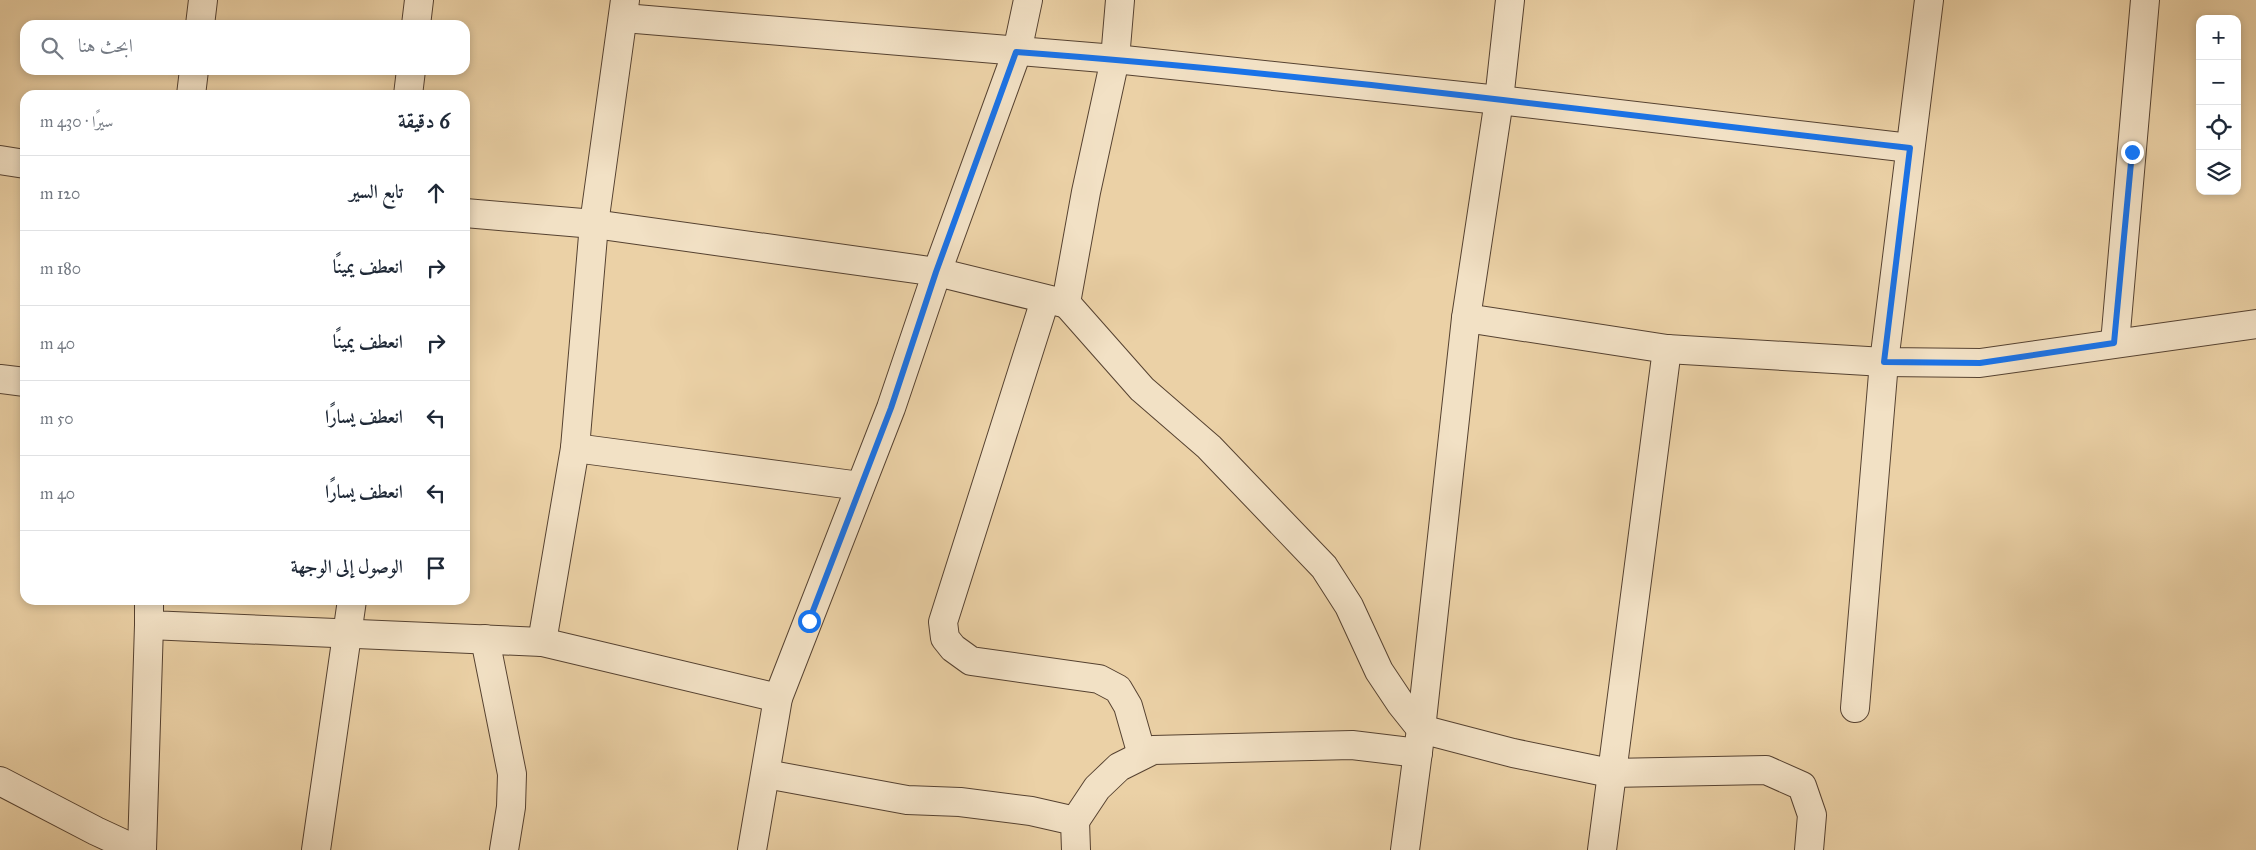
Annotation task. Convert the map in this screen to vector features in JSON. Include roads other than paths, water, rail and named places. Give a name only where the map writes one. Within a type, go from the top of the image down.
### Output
[{"type":"street","points":[[201,20],[203,0]]},
{"type":"street","points":[[417,20],[419,0]]},
{"type":"street","points":[[752,850],[778,698],[891,408],[936,272],[1016,52],[1028,0]]},
{"type":"street","points":[[1120,0],[1115,59],[1086,192],[1056,302],[943,622],[945,638],[953,648],[971,661],[1099,679],[1118,689],[1128,706],[1142,755]]},
{"type":"street","points":[[1405,850],[1420,741],[1466,318],[1499,100],[1510,0]]},
{"type":"street","points":[[1854,708],[1884,362],[1929,0]]},
{"type":"street","points":[[2114,343],[2145,0]]},
{"type":"street","points":[[542,642],[575,448],[594,224],[625,9],[1016,52],[1115,59],[1499,100],[1910,148]]},
{"type":"street","points":[[192,90],[193,75]]},
{"type":"street","points":[[409,90],[410,75]]},
{"type":"street","points":[[0,160],[20,163]]},
{"type":"street","points":[[470,213],[594,224],[936,272],[1056,302],[1142,389],[1210,447],[1324,566],[1349,606],[1379,671],[1401,704],[1420,741]]},
{"type":"street","points":[[1466,318],[1667,349],[1884,362],[1980,363],[2256,324]]},
{"type":"street","points":[[1602,850],[1610,773],[1667,349]]},
{"type":"street","points":[[0,379],[20,381]]},
{"type":"street","points":[[575,448],[860,486]]},
{"type":"street","points":[[316,850],[351,605]]},
{"type":"street","points":[[142,850],[149,613],[348,633],[542,642],[778,698]]},
{"type":"street","points":[[485,639],[512,774],[511,807],[504,850]]},
{"type":"street","points":[[1076,850],[1074,821],[1097,788],[1119,767],[1153,750],[1352,745],[1420,741],[1513,753],[1610,773],[1766,770],[1802,786],[1812,815],[1808,850]]},
{"type":"street","points":[[766,774],[907,800],[960,802],[1031,812],[1074,821]]},
{"type":"street","points":[[0,781],[137,850]]}]
